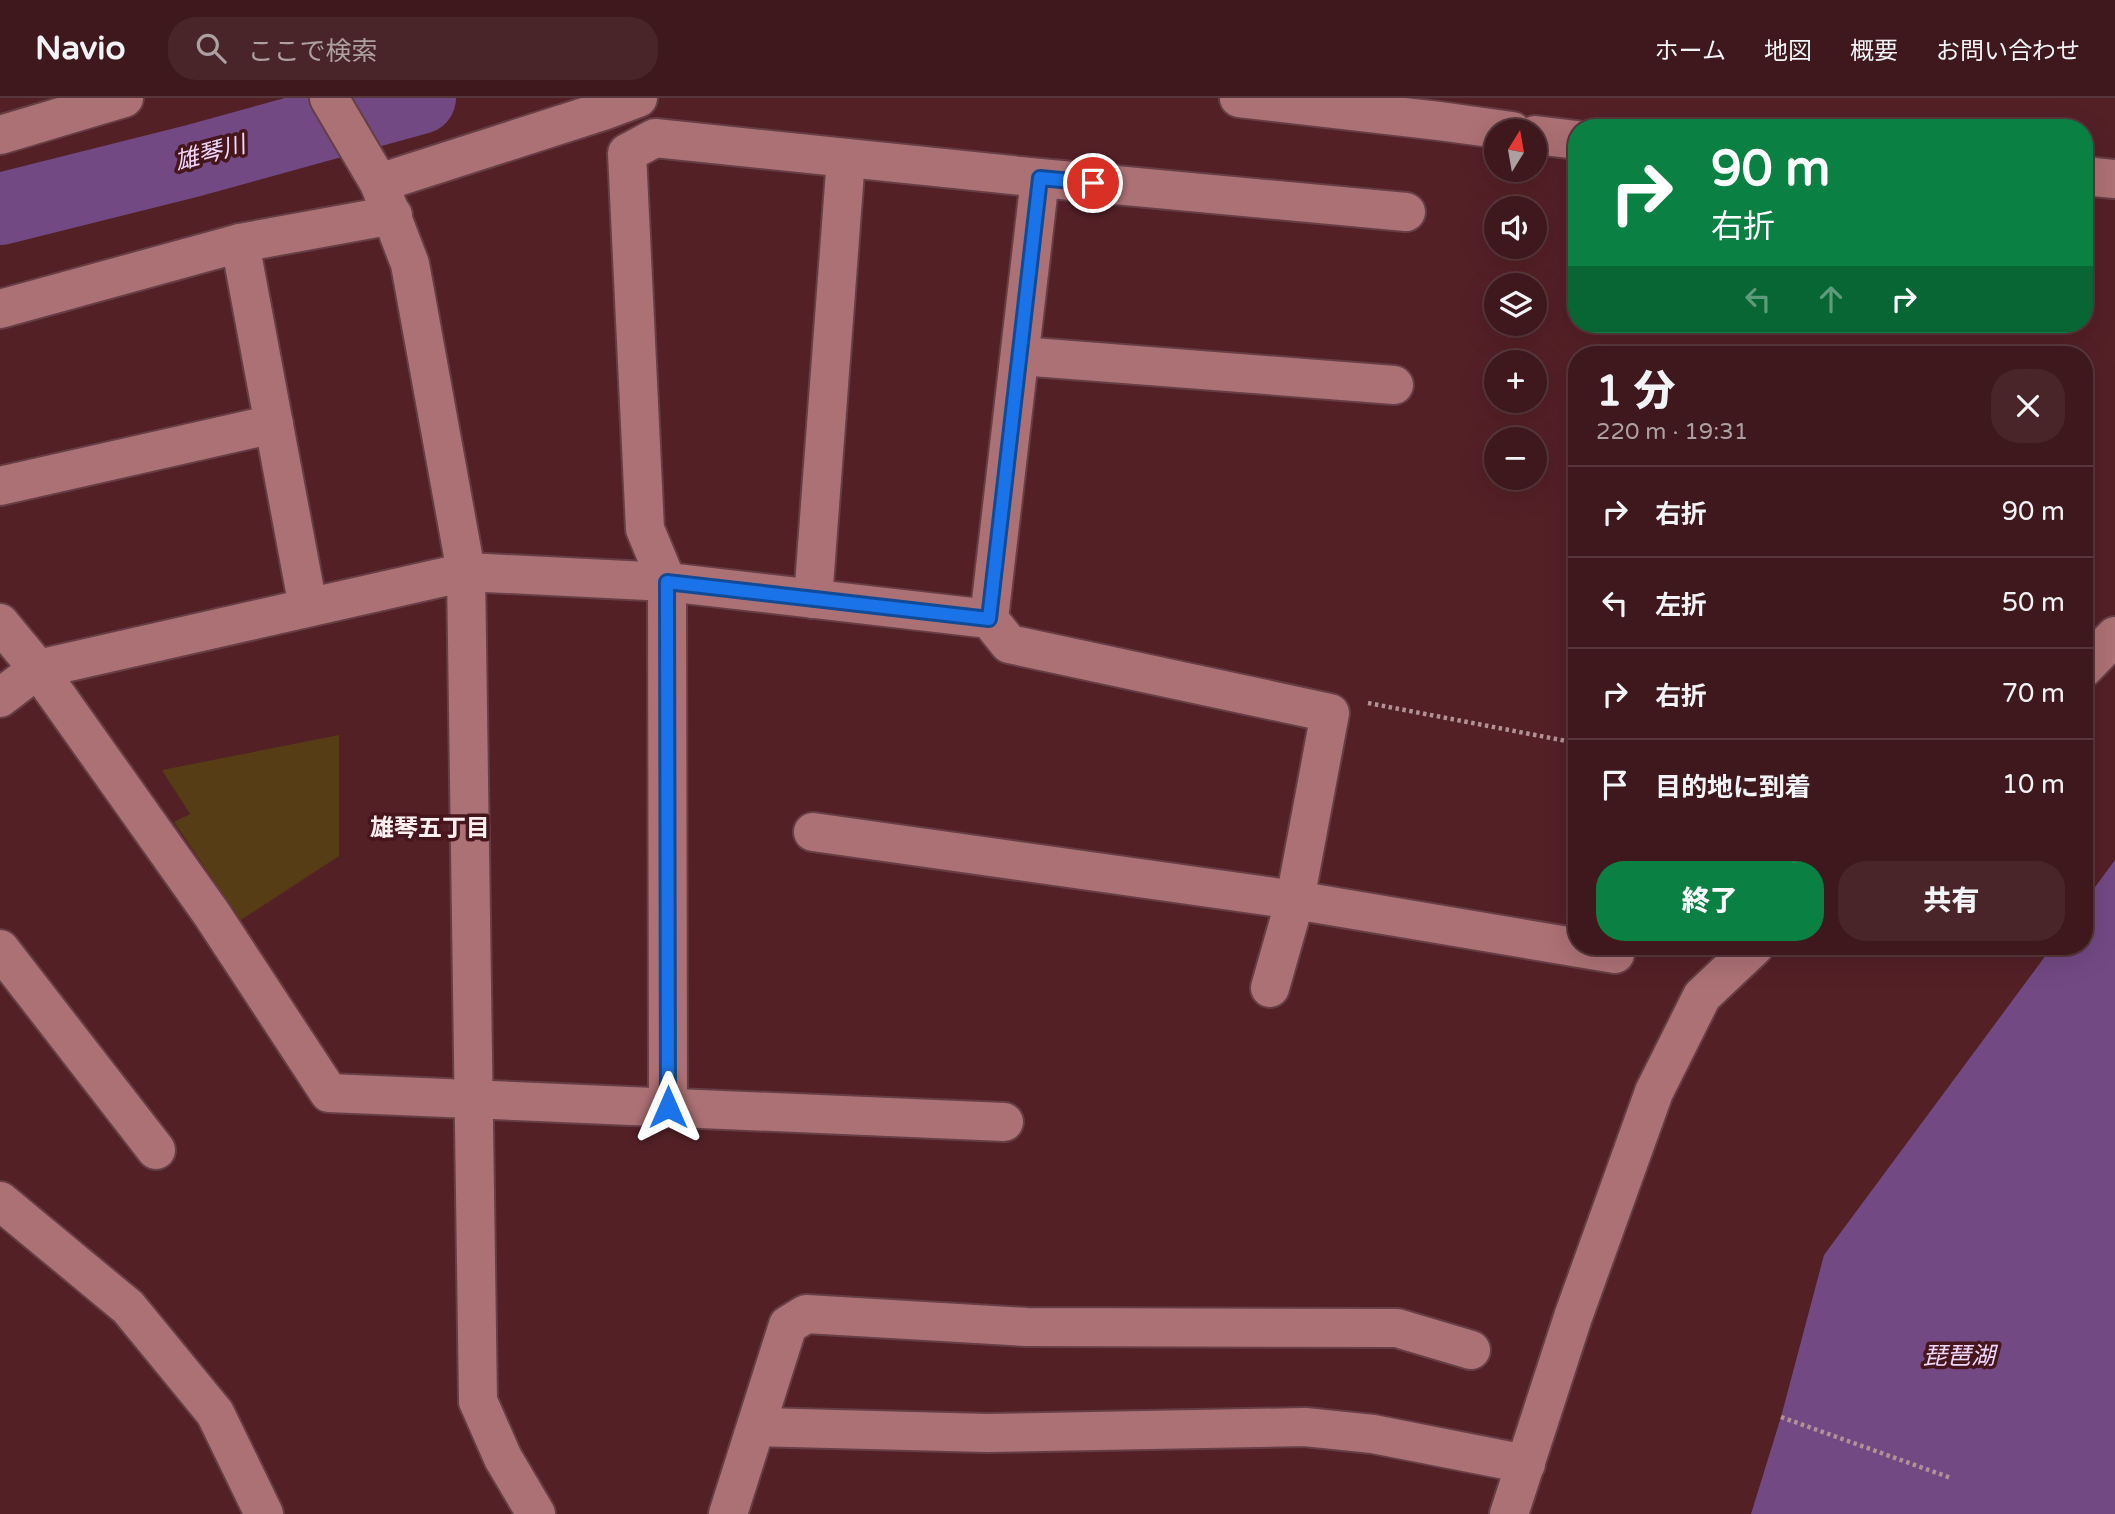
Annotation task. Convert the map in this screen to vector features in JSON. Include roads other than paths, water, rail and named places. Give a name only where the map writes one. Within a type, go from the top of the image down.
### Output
[{"type":"street","points":[[0,135],[124,98]]},
{"type":"street","points":[[329,98],[381,188],[410,264],[466,572],[478,1401],[503,1458],[536,1514]]},
{"type":"street","points":[[0,309],[240,243],[381,188],[638,98]]},
{"type":"street","points":[[1239,98],[1484,127]]},
{"type":"street","points":[[1547,136],[1568,139]]},
{"type":"street","points":[[668,1107],[667,582],[645,529],[627,153],[655,138],[1406,212]]},
{"type":"street","points":[[813,599],[846,158]]},
{"type":"street","points":[[2093,177],[2115,179]]},
{"type":"street","points":[[989,619],[1040,178]]},
{"type":"street","points":[[240,243],[308,607]]},
{"type":"street","points":[[1020,356],[1394,385]]},
{"type":"street","points":[[0,486],[274,424]]},
{"type":"street","points":[[0,698],[38,669],[466,572],[667,582],[989,619],[1009,644],[1330,713],[1296,900],[1270,988]]},
{"type":"street","points":[[0,623],[38,669],[211,913],[329,1093],[1004,1122]]},
{"type":"street","points":[[2093,659],[2115,636]]},
{"type":"street","points":[[813,832],[1296,900],[1568,946]]},
{"type":"street","points":[[0,949],[156,1150]]},
{"type":"street","points":[[1509,1514],[1573,1317],[1654,1092],[1702,996],[1746,955]]},
{"type":"street","points":[[0,1201],[128,1307],[215,1413],[264,1514]]},
{"type":"street","points":[[728,1514],[788,1325],[806,1314],[1027,1327],[1397,1328],[1471,1350]]},
{"type":"street","points":[[757,1427],[987,1433],[1305,1427],[1373,1434],[1525,1464]]},
{"type":"water","name":"琵琶湖","points":[[2115,860],[2115,1514],[1751,1514],[1781,1417],[1824,1255],[2046,955],[2093,955],[2093,890]]},
{"type":"waterway","name":"雄琴川","points":[[0,209],[192,161],[420,98]]},
{"type":"district","name":"雄琴五丁目","points":[[430,828]]}]
